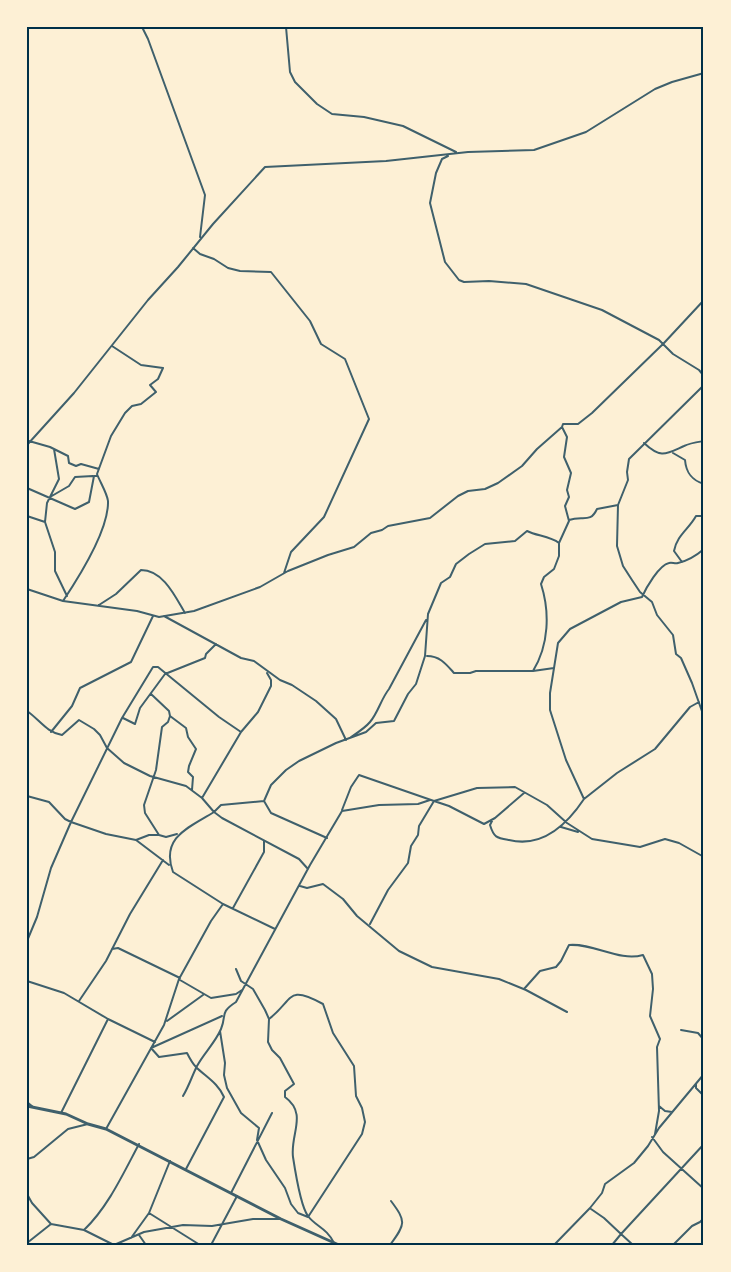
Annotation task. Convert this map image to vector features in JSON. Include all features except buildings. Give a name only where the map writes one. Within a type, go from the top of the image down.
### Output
[{"type":"street","points":[[142,27],[205,195],[199,240]]},
{"type":"street","points":[[286,27],[290,72],[295,82],[317,104],[332,114],[364,117],[403,126],[455,152],[463,153]]},
{"type":"street","points":[[99,469],[81,464],[76,466],[69,463],[68,456],[54,449],[28,443],[74,393],[199,240],[265,167],[534,150],[586,132],[655,89],[704,73]]},
{"type":"street","points":[[452,154],[442,159],[436,172],[430,203],[445,262],[459,280],[520,283],[563,295],[602,310],[664,344],[673,354],[699,370],[704,376]]},
{"type":"street","points":[[193,248],[228,268],[240,271],[271,272],[310,321],[321,344],[345,359],[369,419],[324,517],[291,552],[284,574]]},
{"type":"street","points":[[27,590],[63,601],[137,611],[153,616],[185,613],[239,596],[328,555],[354,548],[371,533],[388,526],[430,518],[458,496],[498,483],[522,466],[563,424],[578,424],[592,413],[664,344],[704,300]]},
{"type":"street","points":[[27,488],[75,509],[89,502],[111,436],[125,413],[132,406],[141,404],[156,392],[150,386],[158,379],[163,368],[141,365],[112,346]]},
{"type":"street","points":[[704,385],[628,459],[628,480],[618,506],[617,546],[627,572],[652,602],[657,615],[674,635],[676,654],[681,658],[704,717]]},
{"type":"street","points":[[533,670],[542,657],[545,639],[546,596],[541,584],[544,577],[554,569],[559,556],[559,543],[568,521],[565,506],[569,497],[567,490],[571,473],[564,457],[567,437],[562,427]]},
{"type":"street","points":[[673,453],[684,446],[704,441]]},
{"type":"street","points":[[644,443],[655,451],[673,453],[685,460],[685,469],[704,484]]},
{"type":"street","points":[[54,449],[58,479],[46,503],[45,522],[55,552],[55,571],[67,596]]},
{"type":"street","points":[[50,497],[69,486],[75,477],[96,476]]},
{"type":"street","points":[[63,601],[87,565],[105,517],[108,499],[96,476]]},
{"type":"street","points":[[568,521],[574,518],[590,518],[594,516],[597,509],[618,506]]},
{"type":"street","points":[[682,562],[674,551],[676,542],[680,534],[691,526],[696,516],[702,516],[704,513]]},
{"type":"street","points":[[27,516],[45,522]]},
{"type":"street","points":[[264,801],[272,785],[286,770],[310,755],[366,732],[376,723],[394,721],[416,684],[425,656],[428,618],[435,594],[441,583],[450,577],[456,564],[485,544],[515,542],[526,531],[553,538],[559,543]]},
{"type":"street","points":[[584,799],[566,760],[550,710],[550,693],[558,643],[570,629],[621,602],[642,597],[664,565],[682,562],[704,549]]},
{"type":"street","points":[[98,605],[116,594],[141,570],[149,570],[168,585],[185,613]]},
{"type":"street","points":[[51,732],[72,706],[80,688],[131,662],[153,616]]},
{"type":"street","points":[[164,616],[241,657],[254,661],[279,680],[304,692],[336,719],[346,740]]},
{"type":"street","points":[[346,740],[368,725],[373,718],[381,698],[389,689],[428,618]]},
{"type":"street","points":[[122,718],[133,724],[136,723],[140,708],[165,674],[205,658],[216,644]]},
{"type":"street","points":[[425,656],[432,656],[446,663],[454,673],[554,668]]},
{"type":"street","points":[[27,941],[37,917],[51,868],[71,822],[122,718],[153,667],[158,667],[241,732]]},
{"type":"street","points":[[202,798],[241,732],[258,712],[271,686],[271,680],[266,671]]},
{"type":"street","points":[[150,694],[169,711],[170,716],[168,722],[162,727],[154,777],[144,805],[145,813],[159,835]]},
{"type":"street","points":[[493,819],[490,825],[493,835],[498,839],[517,843],[538,841],[567,823],[584,799],[617,773],[655,749],[690,707],[699,702]]},
{"type":"street","points":[[27,711],[51,732],[62,735],[79,720],[100,735],[107,748],[124,763],[154,777],[186,786],[222,818],[299,859],[308,869]]},
{"type":"street","points":[[170,716],[186,728],[188,737],[196,749],[188,772],[193,777],[192,790]]},
{"type":"street","points":[[151,1048],[222,1016],[236,1002],[342,811],[351,787],[359,775],[448,806],[484,824],[524,793]]},
{"type":"street","points":[[370,924],[388,890],[408,863],[411,846],[418,834],[419,826],[434,801],[477,788],[514,787],[547,806],[567,823],[592,839],[640,847],[665,839],[679,843],[704,857]]},
{"type":"street","points":[[27,796],[48,802],[71,822],[106,834],[136,840],[170,866],[173,872],[223,904],[276,930]]},
{"type":"street","points":[[342,811],[379,805],[418,804],[430,800]]},
{"type":"street","points":[[136,840],[149,835],[166,837],[178,834],[214,812],[221,805],[264,801]]},
{"type":"street","points":[[264,801],[271,813],[327,838]]},
{"type":"street","points":[[559,827],[581,833]]},
{"type":"street","points":[[170,866],[170,852],[178,834]]},
{"type":"street","points":[[233,908],[264,852],[264,840]]},
{"type":"street","points":[[79,1001],[106,961],[130,914],[163,860]]},
{"type":"street","points":[[299,885],[307,888],[323,884],[343,899],[357,916],[370,924],[399,951],[432,967],[499,979],[524,989],[567,1012]]},
{"type":"street","points":[[106,1129],[165,1023],[179,979],[223,904]]},
{"type":"street","points":[[524,989],[540,971],[561,962],[569,945],[580,944],[591,949],[604,949],[610,954],[636,957],[643,955],[652,974],[650,1016],[660,1039],[657,1047],[659,1106],[653,1136],[663,1152],[703,1187]]},
{"type":"street","points":[[112,949],[118,948],[211,998],[236,994],[242,990]]},
{"type":"street","points":[[236,969],[241,981],[253,989],[269,1019],[268,1042],[294,1084],[285,1091],[285,1097],[294,1104],[296,1111],[296,1133],[292,1155],[308,1217]]},
{"type":"street","points":[[27,981],[64,993],[108,1019],[155,1042]]},
{"type":"street","points":[[269,1019],[276,1014],[283,1003],[295,994],[304,994],[314,999],[322,1004],[333,1033],[354,1066],[356,1095],[362,1107],[365,1122],[362,1134],[308,1217]]},
{"type":"street","points":[[165,1023],[203,995]]},
{"type":"street","points":[[183,1096],[194,1077],[196,1068],[222,1027],[222,1016]]},
{"type":"street","points":[[61,1113],[108,1019]]},
{"type":"street","points":[[681,1030],[698,1033],[704,1040]]},
{"type":"street","points":[[220,1031],[227,1088],[241,1113],[259,1128],[257,1140],[266,1160],[285,1188],[291,1204],[298,1213],[308,1217],[331,1236],[333,1243]]},
{"type":"street","points":[[151,1048],[159,1058],[187,1053],[196,1068],[202,1070],[220,1088],[224,1097],[186,1170]]},
{"type":"street","points":[[554,1245],[590,1208],[602,1193],[605,1184],[634,1163],[704,1074]]},
{"type":"street","points":[[696,1084],[699,1092],[704,1096]]},
{"type":"street","points":[[690,1092],[699,1092]]},
{"type":"street","points":[[27,1104],[106,1129],[139,1144],[280,1219],[339,1245]]},
{"type":"street","points":[[659,1106],[673,1113]]},
{"type":"street","points":[[231,1193],[272,1113]]},
{"type":"street","points":[[27,1159],[34,1157],[68,1129],[88,1124]]},
{"type":"street","points":[[84,1230],[96,1219],[122,1178],[139,1144]]},
{"type":"street","points":[[612,1245],[704,1144]]},
{"type":"street","points":[[130,1239],[149,1213],[170,1161]]},
{"type":"street","points":[[27,1194],[51,1224],[84,1230],[114,1245],[139,1235],[183,1225],[212,1226],[253,1219],[280,1219]]},
{"type":"street","points":[[211,1245],[237,1196]]},
{"type":"street","points":[[390,1245],[403,1225],[402,1216],[391,1201]]},
{"type":"street","points":[[590,1208],[633,1245]]},
{"type":"street","points":[[149,1213],[200,1245]]},
{"type":"street","points":[[673,1245],[692,1226],[704,1218]]},
{"type":"street","points":[[27,1243],[51,1224]]},
{"type":"street","points":[[139,1235],[146,1245]]}]
